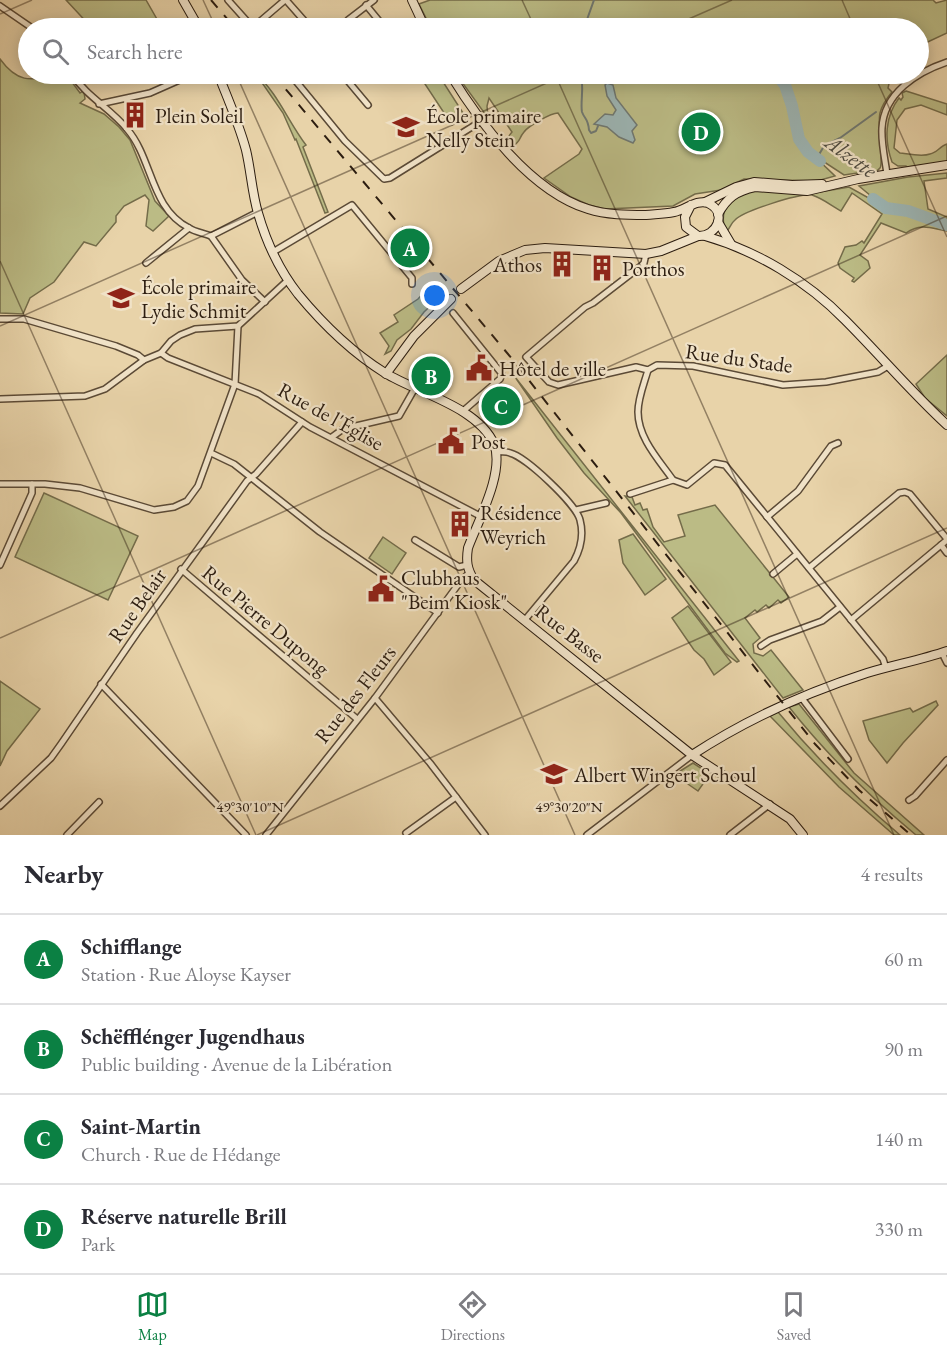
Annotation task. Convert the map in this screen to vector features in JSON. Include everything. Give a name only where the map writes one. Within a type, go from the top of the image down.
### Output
[{"type":"main road","points":[[183,0],[193,18]]},
{"type":"main road","points":[[412,0],[420,18]]},
{"type":"main road","points":[[222,84],[245,147],[258,212],[273,252],[288,280],[321,319],[353,348],[386,374],[462,412],[483,429],[493,443],[497,464],[494,479],[468,548],[468,569]]},
{"type":"main road","points":[[457,84],[515,160],[540,183],[587,209],[609,214],[661,214],[676,212],[754,182],[792,185],[839,183]]},
{"type":"main road","points":[[461,289],[499,261],[525,250],[545,248],[646,254],[661,251],[714,231],[730,196],[746,189],[754,187],[807,190],[887,174],[947,166]]},
{"type":"main road","points":[[705,202],[713,206],[731,244]]},
{"type":"main road","points":[[674,245],[686,224],[686,213],[691,206]]},
{"type":"main road","points":[[661,214],[676,217],[686,224],[693,234],[731,244],[789,275],[817,295],[844,319],[947,425]]},
{"type":"main road","points":[[386,374],[407,343],[451,299]]},
{"type":"main road","name":"Rue Basse","points":[[468,569],[474,580],[692,755],[770,804],[790,819],[803,835]]},
{"type":"main road","points":[[692,755],[772,710],[801,697],[886,668],[944,652]]},
{"type":"street","points":[[228,0],[247,18]]},
{"type":"street","points":[[273,0],[278,6]]},
{"type":"street","points":[[264,18],[286,0],[302,18]]},
{"type":"street","points":[[350,18],[374,0]]},
{"type":"street","points":[[366,5],[377,18]]},
{"type":"street","points":[[0,6],[18,18]]},
{"type":"street","points":[[929,70],[947,62]]},
{"type":"street","points":[[79,84],[126,127],[134,138],[159,198],[174,217],[189,228],[211,236],[242,280],[265,302]]},
{"type":"street","points":[[99,104],[150,93],[170,84]]},
{"type":"street","points":[[298,84],[345,141],[384,179],[390,178],[483,120]]},
{"type":"street","points":[[350,84],[368,105]]},
{"type":"street","points":[[887,174],[882,126],[888,104],[906,84]]},
{"type":"street","points":[[273,252],[352,205],[412,278],[412,284]]},
{"type":"street","points":[[211,236],[258,212]]},
{"type":"street","points":[[146,263],[189,228]]},
{"type":"street","name":"Rue du Stade","points":[[646,254],[641,266],[585,307],[526,357],[553,385],[636,367],[648,370],[657,365],[693,366],[783,385],[826,382],[868,374],[883,370],[888,366]]},
{"type":"street","points":[[0,399],[85,396],[105,389],[144,360],[161,353],[171,340],[195,329],[238,326],[288,280]]},
{"type":"street","points":[[453,313],[502,374],[500,380],[462,412]]},
{"type":"street","points":[[0,319],[24,319],[35,322],[116,346],[144,360]]},
{"type":"street","points":[[0,484],[80,488],[153,510],[174,507],[186,501],[195,492],[235,384],[238,326]]},
{"type":"street","name":"Rue de l'Église","points":[[161,353],[168,358],[259,394],[302,422],[480,516]]},
{"type":"street","points":[[648,370],[639,402],[639,424],[646,441],[674,480],[687,485],[709,467],[719,463],[725,465],[883,658],[886,668]]},
{"type":"street","points":[[332,437],[343,429],[399,416],[415,388]]},
{"type":"street","name":"Rue Belair","points":[[0,806],[51,758],[181,569],[251,477],[302,422]]},
{"type":"street","points":[[767,517],[798,491],[831,446],[838,443]]},
{"type":"street","points":[[496,452],[507,452],[517,456],[543,477],[576,510],[582,530],[579,551],[568,569],[524,621]]},
{"type":"street","points":[[210,453],[234,464],[320,532],[438,613]]},
{"type":"street","points":[[630,494],[674,480]]},
{"type":"street","points":[[0,565],[32,493],[32,484]]},
{"type":"street","points":[[809,568],[899,494],[904,492],[910,494],[947,540],[851,620]]},
{"type":"street","points":[[576,510],[606,503]]},
{"type":"street","points":[[415,540],[459,567],[468,569]]},
{"type":"street","points":[[941,545],[947,553]]},
{"type":"street","points":[[773,574],[797,554]]},
{"type":"street","name":"Rue Pierre Dupong","points":[[181,569],[357,719]]},
{"type":"street","name":"Rue des Fleurs","points":[[266,835],[375,698],[468,569]]},
{"type":"street","points":[[761,646],[770,640],[815,624],[840,607]]},
{"type":"street","points":[[944,652],[947,663]]},
{"type":"street","points":[[101,684],[246,835]]},
{"type":"street","points":[[801,697],[848,759]]},
{"type":"street","points":[[375,698],[456,796],[485,835]]},
{"type":"street","points":[[587,835],[692,755]]},
{"type":"street","points":[[909,800],[947,760]]},
{"type":"street","points":[[406,833],[456,796]]},
{"type":"street","points":[[67,835],[99,802]]},
{"type":"street","points":[[730,835],[770,804]]},
{"type":"green space","points":[[66,0],[146,0],[156,18],[83,18]]},
{"type":"green space","points":[[430,0],[933,0],[936,3],[947,0],[947,33],[929,41],[929,18],[426,18],[419,4]]},
{"type":"green space","points":[[0,59],[18,76],[18,84],[73,84],[80,93],[83,91],[85,99],[80,103],[104,114],[130,140],[155,201],[169,216],[153,231],[146,226],[149,200],[145,195],[124,206],[116,216],[116,222],[96,246],[84,242],[54,282],[30,298],[23,314],[0,313]]},
{"type":"green space","points":[[263,84],[277,99],[306,145],[303,147],[328,212],[325,213],[296,139],[283,113]]},
{"type":"green space","points":[[425,84],[444,84],[465,116],[452,125]]},
{"type":"green space","points":[[463,84],[889,84],[888,88],[892,92],[880,113],[881,165],[875,172],[858,176],[857,173],[844,175],[812,154],[835,176],[817,181],[744,179],[721,190],[695,194],[673,206],[605,209],[571,197],[544,178],[579,154],[582,149],[558,113],[545,117],[530,127],[512,147],[506,140],[512,132],[489,98],[488,118]]},
{"type":"green space","points":[[906,91],[947,104],[947,115],[921,105],[905,109],[897,120],[894,148],[900,153],[923,155],[932,153],[947,144],[947,162],[907,167],[898,166],[892,162],[887,128],[894,105],[899,98],[901,100],[902,93]]},
{"type":"green space","points":[[947,173],[947,178],[924,181],[928,209],[947,217],[947,231],[921,227],[906,233],[881,223],[860,255],[868,261],[870,268],[854,282],[852,281],[854,278],[840,268],[838,263],[845,247],[862,241],[864,243],[882,214],[852,193],[841,211],[816,196],[806,195],[784,200],[740,216],[727,231],[723,222],[726,208],[735,197],[756,189],[808,192],[809,194],[849,187],[883,206],[859,186]]},
{"type":"green space","points":[[428,288],[441,296],[424,312],[411,329],[397,340],[391,351],[385,354],[389,346],[380,333],[398,322],[394,315],[418,299]]},
{"type":"green space","points":[[947,355],[947,416],[925,398],[916,384]]},
{"type":"green space","points":[[515,377],[739,661],[737,662],[725,653],[621,513],[584,473],[557,438]]},
{"type":"green space","points":[[44,493],[138,536],[108,600],[15,557]]},
{"type":"green space","points":[[625,496],[632,497],[635,505],[640,503],[643,510],[647,509],[653,527],[664,542],[685,536],[678,515],[715,505],[789,597],[781,603],[778,600],[769,608],[766,605],[757,612],[755,610],[745,618],[760,638],[753,644],[754,653],[763,656],[771,650],[803,690],[783,698]]},
{"type":"green space","points":[[633,534],[666,579],[645,595],[623,563],[619,540]]},
{"type":"green space","points":[[383,537],[406,553],[392,574],[369,558]]},
{"type":"green space","points":[[688,606],[731,662],[714,675],[672,618]]},
{"type":"green space","points":[[0,681],[40,709],[7,751],[0,766]]},
{"type":"green space","points":[[936,701],[938,705],[887,763],[869,740],[863,721],[910,708],[913,712]]},
{"type":"green space","points":[[799,704],[854,773],[924,835],[916,835],[833,758],[789,707]]},
{"type":"green space","points":[[778,712],[836,776],[900,835],[894,835],[839,787],[770,716]]},
{"type":"green space","points":[[693,763],[710,774],[698,791],[677,773]]},
{"type":"water","points":[[605,85],[613,85],[616,98],[637,125],[632,131],[635,140],[633,143],[619,137],[607,127],[594,124],[605,114],[613,115],[616,110],[607,96]]},
{"type":"waterway","points":[[588,18],[594,0]]},
{"type":"waterway","points":[[582,84],[582,112],[591,133],[596,131],[598,126]]},
{"type":"waterway","name":"Alzette","points":[[784,84],[792,106],[799,139],[808,152],[820,161]]},
{"type":"waterway","points":[[817,158],[824,146],[840,138],[876,112]]},
{"type":"waterway","name":"Alzette","points":[[873,199],[886,208],[908,211],[947,225]]},
{"type":"railway","points":[[211,0],[226,18]]},
{"type":"railway","points":[[281,84],[513,360],[815,744],[859,790],[911,835]]},
{"type":"place","name":"Plein Soleil","points":[[135,115]]},
{"type":"place","name":"École primaire Nelly Stein","points":[[406,127]]},
{"type":"place","name":"Réserve naturelle Brill","points":[[701,132]]},
{"type":"place","name":"Schifflange","points":[[410,248]]},
{"type":"place","name":"Athos","points":[[562,264]]},
{"type":"place","name":"Porthos","points":[[602,268]]},
{"type":"place","name":"École primaire Lydie Schmit","points":[[121,298]]},
{"type":"place","name":"Hôtel de ville","points":[[479,368]]},
{"type":"place","name":"Schëfflénger Jugendhaus","points":[[431,376]]},
{"type":"place","name":"Saint-Martin","points":[[501,406]]},
{"type":"place","name":"Post","points":[[451,441]]},
{"type":"place","name":"Résidence Weyrich","points":[[460,524]]},
{"type":"place","name":"Clubhaus \"Beim Kiosk\"","points":[[381,589]]},
{"type":"place","name":"Albert Wingert Schoul","points":[[554,774]]}]
